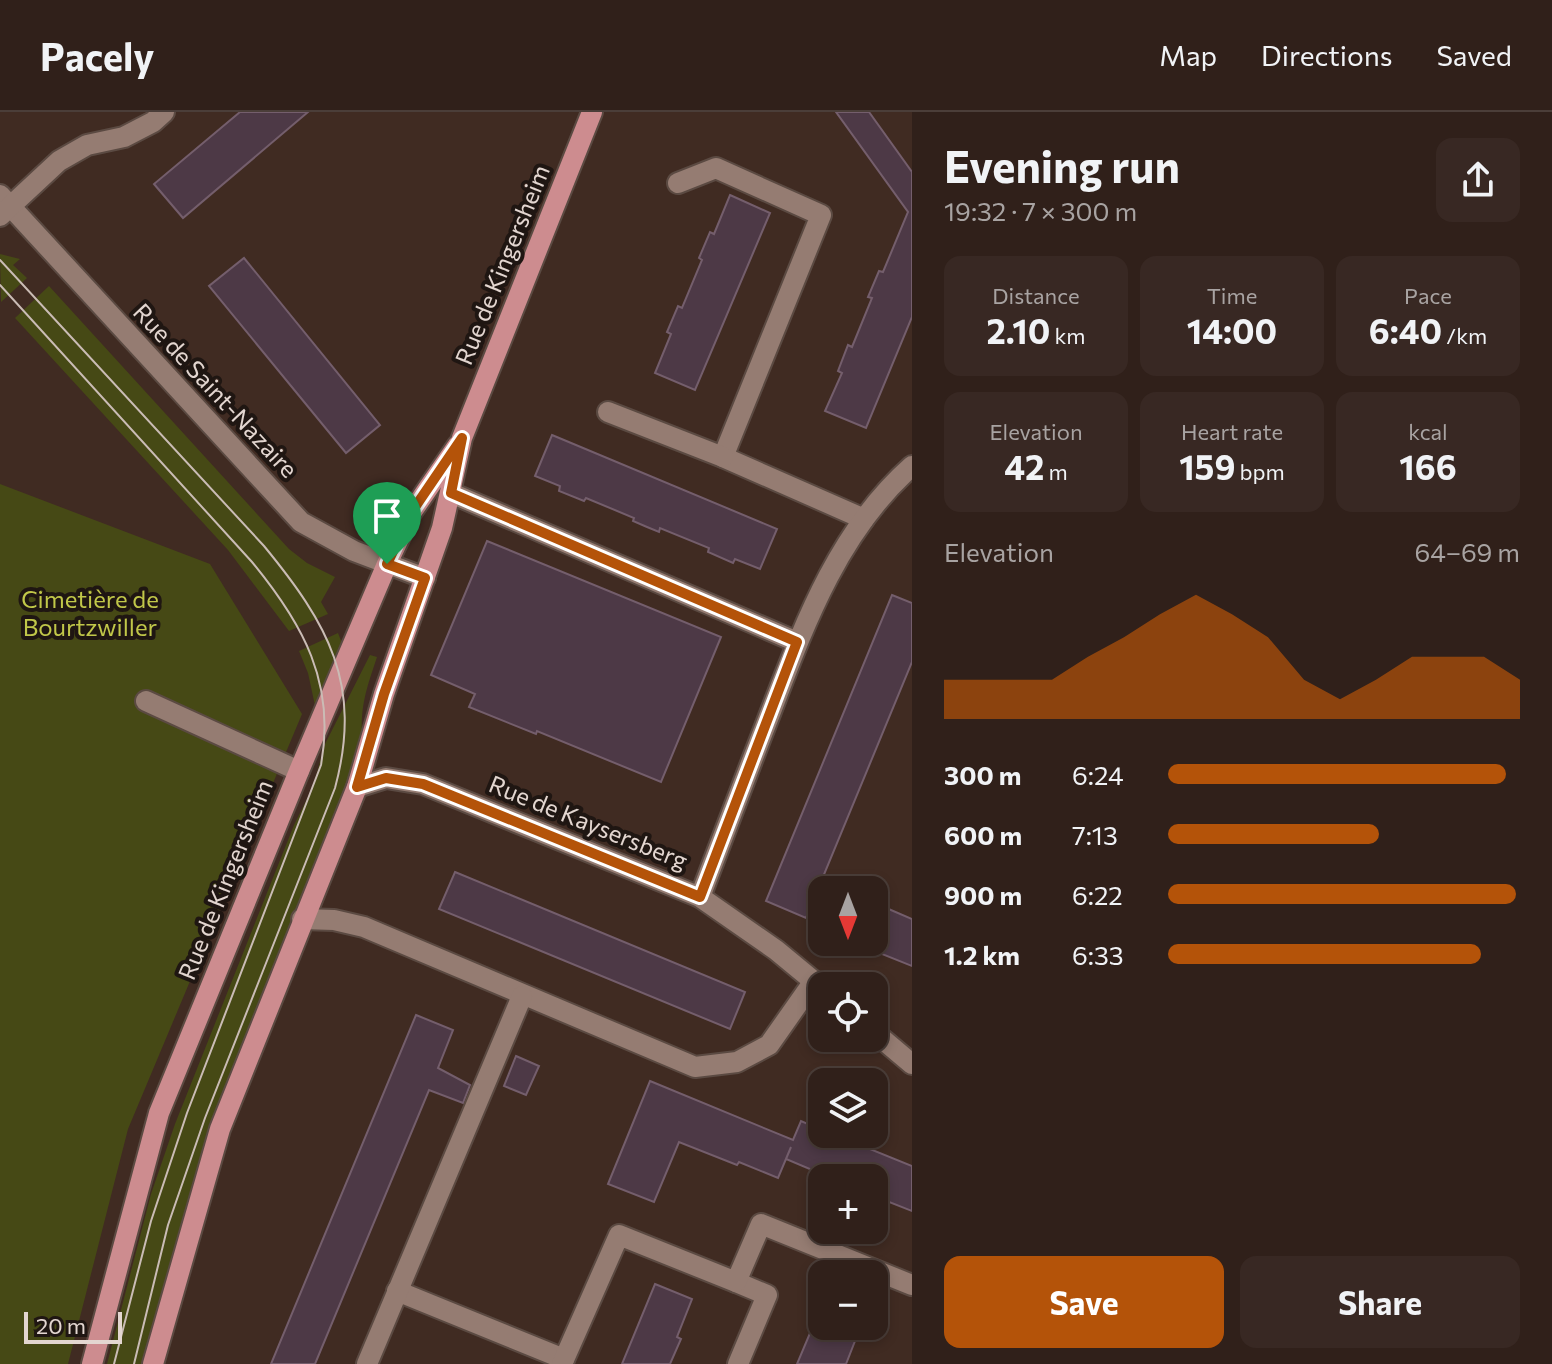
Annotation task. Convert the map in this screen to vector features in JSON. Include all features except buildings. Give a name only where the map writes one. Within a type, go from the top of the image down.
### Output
[{"type":"main road","name":"Rue de Kingersheim","points":[[153,1364],[220,1129],[357,787],[384,694],[451,493],[462,438],[592,112]]},
{"type":"main road","name":"Rue de Kingersheim","points":[[92,1364],[159,1113],[387,564],[411,513],[462,438]]},
{"type":"street","points":[[3,205],[59,161],[87,145],[124,137],[153,122],[164,112]]},
{"type":"street","points":[[678,183],[716,168],[821,215],[723,457]]},
{"type":"street","name":"Rue de Saint-Nazaire","points":[[3,205],[301,522],[345,546],[425,578]]},
{"type":"street","points":[[608,412],[723,457],[864,519]]},
{"type":"street","points":[[700,897],[797,642],[824,583],[864,519],[912,466]]},
{"type":"street","points":[[451,493],[797,642]]},
{"type":"street","points":[[146,701],[299,771]]},
{"type":"street","name":"Rue de Kaysersberg","points":[[357,787],[386,778],[423,784],[700,897],[808,976]]},
{"type":"street","points":[[302,919],[334,920],[364,927],[695,1067],[737,1062],[769,1045],[808,996]]},
{"type":"street","points":[[367,1364],[522,996]]},
{"type":"street","points":[[888,1044],[912,1064]]},
{"type":"street","points":[[736,1282],[761,1224],[912,1285]]},
{"type":"street","points":[[397,1291],[563,1362],[619,1235],[767,1295],[738,1364]]},
{"type":"green space","points":[[0,254],[20,259],[13,265],[27,278],[1,302]]},
{"type":"green space","points":[[49,286],[289,549],[307,563],[335,577],[321,602],[328,614],[289,631],[228,550],[15,318]]},
{"type":"green space","name":"Cimetière de Bourtzwiller","points":[[0,484],[210,564],[302,714],[128,1129],[68,1364],[0,1364]]},
{"type":"green space","points":[[338,633],[345,651],[317,715],[308,673],[299,651]]},
{"type":"green space","points":[[370,655],[377,657],[364,702],[363,749],[195,1175],[144,1364],[107,1364],[151,1194],[175,1124],[294,825],[313,787],[325,744]]},
{"type":"tram line","points":[[0,260],[264,546],[322,629],[342,686],[345,717],[343,751],[335,788],[205,1118],[168,1225],[134,1364]]},
{"type":"tram line","points":[[0,285],[270,585],[300,632],[311,656],[324,707],[321,765],[187,1113],[151,1221],[114,1364]]},
{"type":"route","points":[[462,438],[451,493],[797,642],[700,897],[423,784],[386,778],[357,787],[384,694],[425,578],[387,564],[411,513],[462,438]]}]
